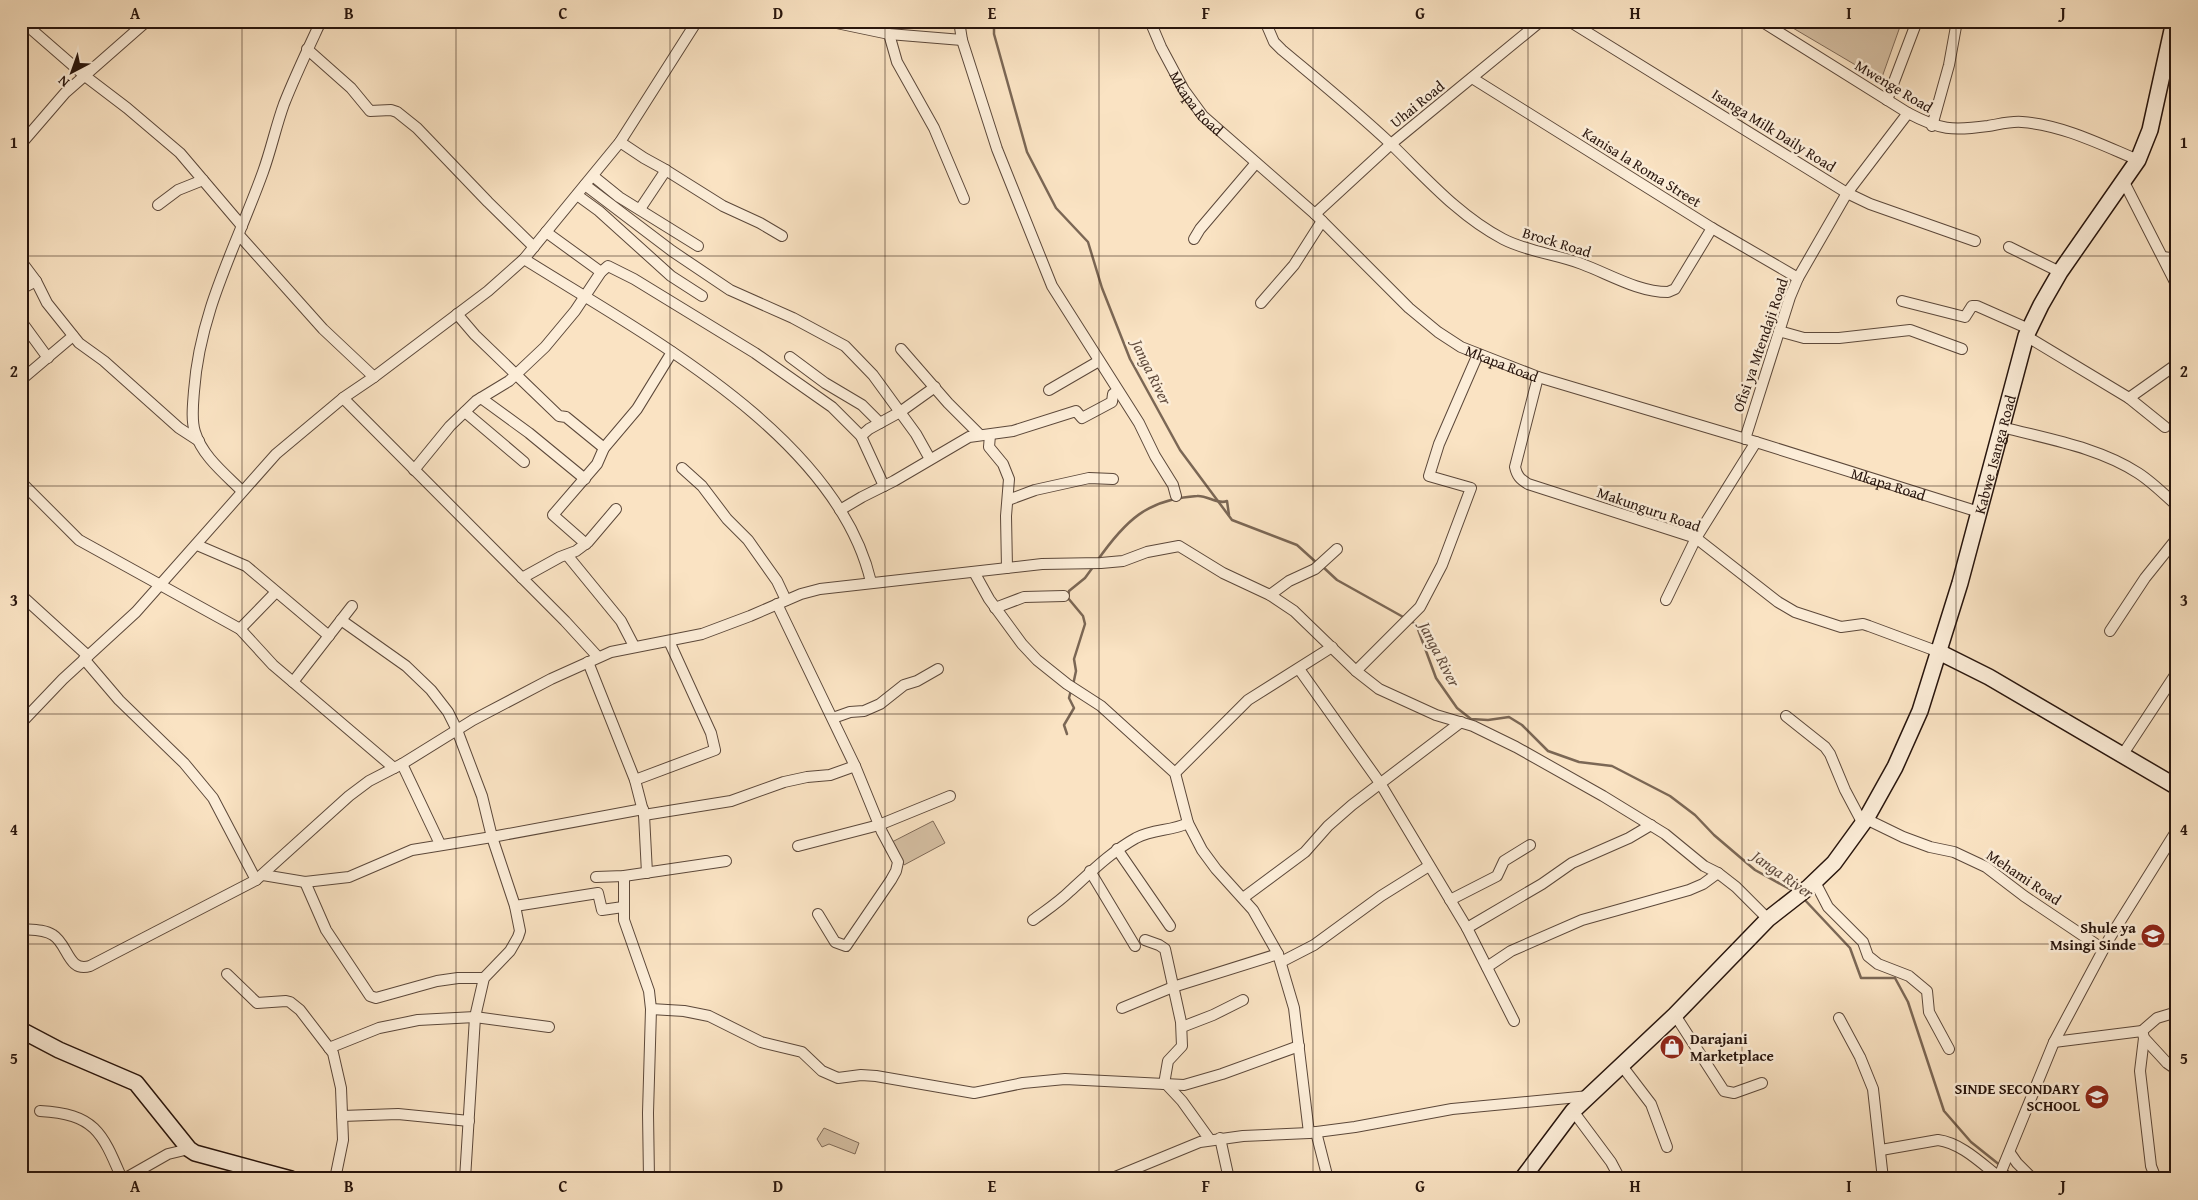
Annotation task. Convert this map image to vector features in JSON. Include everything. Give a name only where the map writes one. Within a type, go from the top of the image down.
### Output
[{"type":"street","points":[[21,144],[65,93],[147,21]]},
{"type":"street","points":[[242,491],[210,459],[195,431],[193,405],[198,349],[210,305],[241,231],[263,171],[283,105],[321,21]]},
{"type":"street","points":[[21,723],[86,658],[136,612],[276,454],[343,398],[374,378],[488,291],[524,259],[620,142],[697,21]]},
{"type":"street","points":[[826,21],[889,34],[962,40]]},
{"type":"street","points":[[959,21],[962,40],[997,150],[1052,286],[1139,423],[1176,496]]},
{"type":"street","name":"Mkapa Road","points":[[1150,21],[1161,47],[1184,90],[1203,116],[1318,218],[1425,322],[1451,341],[1478,354],[1538,377],[1756,442],[1980,512]]},
{"type":"street","points":[[1265,21],[1274,42],[1282,50],[1391,144]]},
{"type":"street","name":"Uhai Road","points":[[1261,303],[1294,265],[1318,218],[1391,144],[1541,21]]},
{"type":"street","name":"Isanga Milk Daily Road","points":[[1569,21],[1847,193],[1870,204],[1975,241]]},
{"type":"street","name":"Mwenge Road","points":[[1761,21],[1908,114],[1932,126],[1961,129],[2024,122],[2058,128],[2138,160]]},
{"type":"street","points":[[1888,100],[1917,21]]},
{"type":"street","points":[[1932,126],[1949,65],[1958,21]]},
{"type":"street","name":"Kabwe_Isanga Road","points":[[1522,1179],[1573,1111],[1675,1015],[1768,919],[1812,884],[1838,857],[1864,822],[1910,737],[1939,652],[1980,512],[2027,333],[2060,272],[2138,160],[2152,122],[2175,24]]},
{"type":"street","points":[[21,28],[31,29],[85,76],[127,108],[180,153],[241,231],[323,329],[374,378]]},
{"type":"street","points":[[889,34],[897,62],[934,128],[964,199]]},
{"type":"street","points":[[307,49],[351,88],[370,111],[391,110],[397,112],[418,128],[488,202],[534,247]]},
{"type":"street","name":"Kanisa la Roma Street","points":[[1472,78],[1712,228],[1798,278]]},
{"type":"street","name":"Ofisi ya Mtendaji Road","points":[[1744,439],[1798,278],[1847,193],[1908,114]]},
{"type":"street","points":[[620,142],[723,206],[760,223],[782,236]]},
{"type":"street","name":"Brock Road","points":[[1391,144],[1456,207],[1478,224],[1504,240],[1524,249],[1581,263],[1627,283],[1647,289],[1663,292],[1673,291],[1712,228]]},
{"type":"street","points":[[1194,239],[1200,229],[1256,163]]},
{"type":"street","points":[[640,209],[666,170]]},
{"type":"street","points":[[593,176],[619,197],[698,246]]},
{"type":"street","points":[[158,205],[178,190],[203,180]]},
{"type":"street","points":[[2124,182],[2177,286]]},
{"type":"street","points":[[586,185],[622,214],[726,287],[839,342],[870,371],[900,412],[930,459]]},
{"type":"street","points":[[577,195],[599,211],[671,276],[702,296]]},
{"type":"street","points":[[546,232],[601,272]]},
{"type":"street","points":[[2009,248],[2060,272]]},
{"type":"street","points":[[2163,257],[2177,258]]},
{"type":"street","points":[[524,259],[720,384],[762,420],[812,474],[840,510],[856,538],[871,582]]},
{"type":"street","points":[[21,261],[36,281],[43,297],[73,336],[179,428],[199,441]]},
{"type":"street","points":[[414,470],[439,438],[466,412],[481,398],[498,390],[517,374],[555,336],[585,297],[601,272],[610,266],[755,353],[816,394],[861,436],[884,486]]},
{"type":"street","points":[[21,289],[36,281]]},
{"type":"street","points":[[1902,301],[1965,317],[1972,306],[1977,306],[2027,333],[2130,398],[2165,427]]},
{"type":"street","points":[[457,314],[559,416],[566,417],[604,448]]},
{"type":"street","points":[[21,321],[26,336],[48,358]]},
{"type":"street","points":[[1779,331],[1804,338],[1839,338],[1910,330],[1962,349]]},
{"type":"street","points":[[23,378],[73,336]]},
{"type":"street","points":[[901,349],[979,434]]},
{"type":"street","points":[[586,544],[553,515],[598,464],[604,448],[637,409],[672,352]]},
{"type":"street","points":[[1356,671],[1420,607],[1442,565],[1471,488],[1429,476],[1439,444],[1478,354]]},
{"type":"street","points":[[790,357],[825,383],[862,405],[880,423]]},
{"type":"street","points":[[1049,390],[1099,361]]},
{"type":"street","points":[[2130,398],[2177,364]]},
{"type":"street","name":"Makunguru Road","points":[[1538,377],[1515,467],[1517,475],[1521,480],[1528,484],[1696,538],[1786,608],[1835,625],[1869,626],[1939,652]]},
{"type":"street","points":[[861,436],[900,412],[935,387]]},
{"type":"street","points":[[840,510],[969,437],[979,434],[990,435],[1013,431],[1076,411],[1082,418],[1112,402],[1113,394],[1118,392]]},
{"type":"street","points":[[343,398],[522,578],[593,659],[635,780],[643,812],[647,873]]},
{"type":"street","points":[[481,398],[529,433],[585,479]]},
{"type":"street","points":[[466,412],[524,462]]},
{"type":"street","points":[[2002,428],[2072,445],[2124,465],[2147,479],[2177,506]]},
{"type":"street","points":[[990,435],[989,447],[1007,470],[1009,479],[1006,516],[1007,568]]},
{"type":"street","points":[[1666,600],[1696,538],[1756,442]]},
{"type":"street","points":[[682,468],[702,486],[727,519],[748,540],[777,581],[782,602],[855,766],[879,825],[898,862],[896,872],[848,945],[841,946],[836,942],[818,914]]},
{"type":"street","points":[[1008,500],[1036,490],[1089,478],[1113,479]]},
{"type":"street","points":[[21,482],[79,540],[240,629],[269,662],[292,682],[398,766],[440,844]]},
{"type":"street","points":[[522,578],[537,569],[576,552],[586,544],[616,509]]},
{"type":"street","points":[[2110,632],[2145,578],[2177,538]]},
{"type":"street","points":[[197,545],[246,566],[329,636]]},
{"type":"street","points":[[21,929],[52,934],[58,938],[76,965],[86,967],[260,877],[349,796],[369,781],[398,766],[457,730],[551,679],[593,659],[634,646],[670,641],[720,628],[782,602],[820,589],[1054,563],[1123,561],[1147,552],[1180,546],[1223,573],[1270,595],[1294,611],[1369,683],[1388,694],[1436,715],[1461,722],[1516,747],[1651,825],[1704,866],[1718,873],[1747,897],[1768,919]]},
{"type":"street","points":[[1270,595],[1289,581],[1315,569],[1328,560],[1337,550]]},
{"type":"street","points":[[567,555],[621,621],[634,646]]},
{"type":"street","points":[[974,572],[995,608],[1022,644],[1067,684],[1101,706],[1176,773],[1188,823],[1202,850],[1261,921],[1279,958],[1291,995],[1312,1132],[1328,1179]]},
{"type":"street","points":[[240,629],[276,592]]},
{"type":"street","points":[[21,595],[86,658],[119,700],[184,763],[213,798],[260,877]]},
{"type":"street","points":[[995,608],[1024,597],[1064,596]]},
{"type":"street","points":[[292,682],[352,606]]},
{"type":"street","points":[[341,620],[413,672],[440,701],[457,730],[482,796],[492,838],[516,906],[520,931],[518,937],[510,951],[484,978],[475,1017],[464,1179]]},
{"type":"street","points":[[635,780],[715,750],[711,733],[670,641]]},
{"type":"street","points":[[1176,773],[1248,700],[1299,670],[1332,647]]},
{"type":"street","points":[[1939,652],[1990,677],[2177,787]]},
{"type":"street","points":[[833,718],[880,704],[904,685],[917,681],[938,670]]},
{"type":"street","points":[[1299,670],[1380,783],[1467,928],[1514,1021]]},
{"type":"street","points":[[2123,754],[2177,672]]},
{"type":"street","points":[[1786,716],[1825,747],[1830,754],[1845,790],[1864,822]]},
{"type":"street","points":[[1243,898],[1305,852],[1334,820],[1461,722]]},
{"type":"street","points":[[260,877],[306,882],[349,877],[412,850],[643,812],[731,801],[784,782],[807,776],[830,775],[855,766]]},
{"type":"street","points":[[798,846],[879,825],[950,796]]},
{"type":"street","name":"Mehami Road","points":[[1864,822],[1911,840],[1954,852],[1986,867],[2024,896],[2103,949]]},
{"type":"street","points":[[1033,920],[1070,892],[1090,871],[1117,850],[1147,833],[1176,828],[1188,823]]},
{"type":"street","points":[[1467,928],[1542,884],[1572,863],[1629,838],[1651,825]]},
{"type":"street","points":[[1881,1150],[1938,1140],[1944,1141],[1966,1152],[1998,1178],[2009,1156],[2054,1042],[2103,949],[2177,830]]},
{"type":"street","points":[[1450,900],[1497,876],[1504,861],[1530,845]]},
{"type":"street","points":[[1117,850],[1170,926]]},
{"type":"street","points":[[596,877],[624,876],[726,861]]},
{"type":"street","points":[[1122,1008],[1173,987],[1279,958],[1314,945],[1381,896],[1429,866]]},
{"type":"street","points":[[1090,871],[1135,946]]},
{"type":"street","points":[[1487,967],[1500,957],[1521,946],[1582,920],[1679,894],[1703,884],[1718,873]]},
{"type":"street","points":[[624,876],[623,907],[626,931],[649,991],[651,1009],[648,1128],[649,1179]]},
{"type":"street","points":[[306,882],[326,930],[370,996],[376,998],[458,978],[484,978]]},
{"type":"street","points":[[1812,884],[1828,907],[1863,942],[1868,956],[1878,964],[1909,976],[1927,991],[1929,1012],[1949,1049]]},
{"type":"street","points":[[516,906],[598,894],[602,910],[623,907]]},
{"type":"street","points":[[1145,940],[1159,945],[1164,950],[1182,1027],[1182,1046],[1168,1061],[1165,1084]]},
{"type":"street","points":[[226,974],[257,1004],[286,1000],[295,1005],[310,1022],[335,1058],[340,1080],[343,1145],[335,1179]]},
{"type":"street","points":[[1182,1027],[1222,1012],[1243,1000]]},
{"type":"street","points":[[651,1009],[691,1012],[716,1018],[761,1042],[802,1052],[822,1070],[838,1078],[855,1075],[876,1076],[974,1093],[1023,1083],[1065,1079],[1184,1085],[1299,1046]]},
{"type":"street","points":[[2156,1179],[2151,1166],[2140,1071],[2143,1034],[2156,1018],[2177,1012]]},
{"type":"street","points":[[1675,1015],[1724,1092],[1734,1093],[1762,1083]]},
{"type":"street","points":[[329,1048],[359,1034],[418,1020],[475,1017],[549,1027]]},
{"type":"street","points":[[1839,1018],[1860,1057],[1872,1089],[1881,1150],[1883,1179]]},
{"type":"street","points":[[21,1030],[59,1050],[136,1083],[189,1149],[195,1153],[291,1179]]},
{"type":"street","points":[[2054,1042],[2143,1034]]},
{"type":"street","points":[[2143,1034],[2166,1063],[2177,1070]]},
{"type":"street","points":[[1622,1066],[1651,1104],[1667,1147]]},
{"type":"street","points":[[1165,1084],[1182,1101],[1210,1140]]},
{"type":"street","points":[[1110,1179],[1164,1155],[1200,1142],[1220,1138],[1312,1132],[1355,1127],[1452,1109],[1590,1096]]},
{"type":"street","points":[[40,1111],[62,1112],[74,1115],[94,1128],[111,1153],[123,1179],[168,1154],[189,1149]]},
{"type":"street","points":[[1573,1111],[1611,1162],[1620,1179]]},
{"type":"street","points":[[342,1116],[398,1114],[468,1121]]},
{"type":"street","points":[[1220,1138],[1229,1179]]},
{"type":"street","points":[[2009,1156],[2033,1179]]},
{"type":"street","points":[[21,1175],[24,1179]]},
{"type":"shaded area","points":[[1781,21],[1902,21],[1881,80]]},
{"type":"shaded area","points":[[933,821],[945,843],[904,865],[892,842]]},
{"type":"shaded area","points":[[824,1128],[859,1143],[855,1154],[829,1144],[822,1147],[817,1139]]},
{"type":"waterway","name":"Janga River","points":[[994,21],[994,34],[1027,152],[1056,208],[1088,242],[1102,288],[1130,359],[1180,450],[1232,520],[1297,545],[1318,564]]},
{"type":"waterway","points":[[1097,561],[1117,534],[1128,524],[1151,507],[1164,502],[1197,496],[1220,502],[1227,501],[1229,515]]},
{"type":"waterway","points":[[1073,685],[1076,671],[1074,659],[1085,624],[1083,616],[1068,598],[1069,591],[1085,578],[1093,567]]},
{"type":"waterway","name":"Janga River","points":[[1323,567],[1337,580],[1405,618]]},
{"type":"waterway","name":"Janga River","points":[[1410,621],[1416,624],[1436,678],[1457,708],[1471,719],[1488,720],[1509,717],[1522,725],[1548,751],[1579,762],[1612,766],[1670,796],[1695,815],[1714,835],[1755,870],[1795,892]]},
{"type":"waterway","points":[[1067,734],[1064,725],[1074,708],[1069,698],[1071,690]]},
{"type":"waterway","name":"Janga River","points":[[1803,898],[1850,948],[1861,978],[1895,978],[1908,1002],[1944,1111],[1971,1142],[2001,1166]]},
{"type":"waterway","name":"Janga River","points":[[2005,1169],[2017,1179]]},
{"type":"place","name":"Shule ya Msingi Sinde","points":[[2153,936]]},
{"type":"place","name":"Darajani Marketplace","points":[[1672,1047]]},
{"type":"place","name":"SINDE SECONDARY SCHOOL","points":[[2097,1097]]}]
